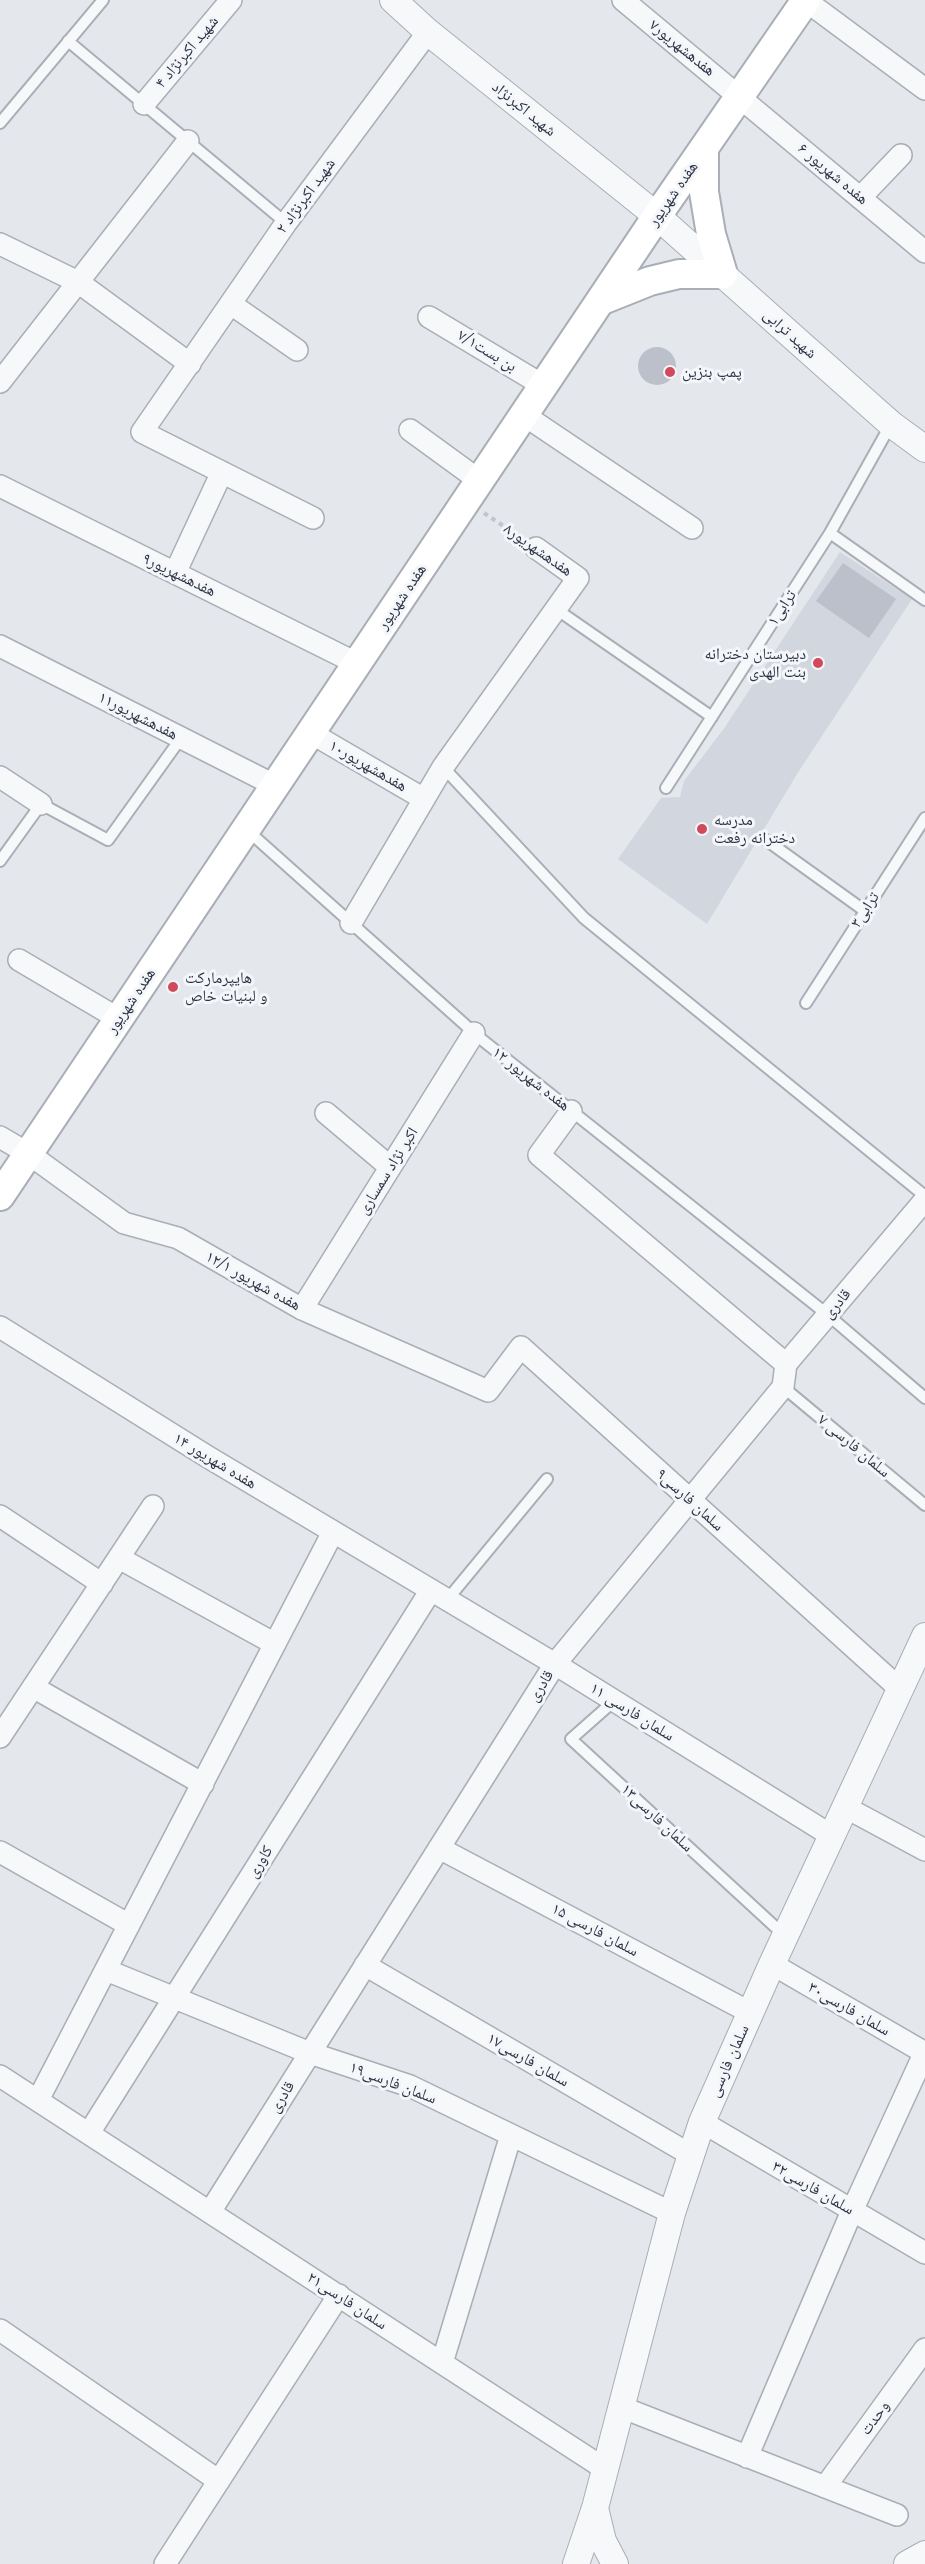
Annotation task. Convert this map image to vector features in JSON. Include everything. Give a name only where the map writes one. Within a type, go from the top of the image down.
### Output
[{"type":"main road","name":"هفده شهریور","points":[[0,1196],[657,216],[806,0]]},
{"type":"main road","points":[[600,302],[650,281],[678,274],[723,274],[711,234],[706,202],[704,149]]},
{"type":"street","name":"شهید اکبرنژاد ۴","points":[[144,104],[231,0]]},
{"type":"street","name":"هفدهشهریور۷","points":[[623,0],[740,96]]},
{"type":"street","points":[[806,0],[925,89]]},
{"type":"street","name":"شهید اکبرنژاد","points":[[400,2],[428,32],[657,216]]},
{"type":"street","name":"شهید اکبرنژاد ۲","points":[[222,472],[142,432],[286,223],[428,32]]},
{"type":"street","name":"هفده شهریور ۶","points":[[740,96],[925,252]]},
{"type":"street","points":[[0,382],[188,141]]},
{"type":"street","points":[[860,198],[901,155]]},
{"type":"street","name":"شهید ترابی","points":[[657,216],[891,424],[925,449]]},
{"type":"street","points":[[0,244],[78,282],[190,364]]},
{"type":"street","points":[[231,304],[297,350]]},
{"type":"street","name":"بن بست۷/۱","points":[[429,317],[544,386]]},
{"type":"street","points":[[524,416],[692,528]]},
{"type":"street","points":[[410,430],[474,491]]},
{"type":"street","points":[[175,573],[222,472],[313,518]]},
{"type":"street","name":"هفدهشهریور۹","points":[[0,486],[358,664]]},
{"type":"street","name":"هفدهشهریور۸","points":[[536,548],[578,578],[556,609]]},
{"type":"street","points":[[351,923],[443,767],[556,609]]},
{"type":"street","name":"هفدهشهریور۱۱","points":[[0,646],[276,786]]},
{"type":"street","name":"هفدهشهریور۱۰","points":[[311,733],[424,799]]},
{"type":"street","points":[[0,777],[41,804]]},
{"type":"street","points":[[19,960],[119,1019]]},
{"type":"street","name":"اکبر نژاد سمساری","points":[[302,1309],[474,1033]]},
{"type":"street","points":[[571,1111],[539,1155],[786,1364],[783,1387]]},
{"type":"street","points":[[326,1113],[390,1167]]},
{"type":"street","name":"هفده شهریور ۱۲/۱","points":[[0,1137],[28,1154],[124,1223],[178,1238],[302,1309],[488,1392]]},
{"type":"street","name":"قادری","points":[[786,1364],[925,1200]]},
{"type":"street","name":"هفده شهریور ۱۴","points":[[0,1327],[208,1457],[439,1595]]},
{"type":"street","name":"سلمان فارسی۹","points":[[488,1392],[521,1347],[690,1500],[912,1679]]},
{"type":"street","name":"قادری","points":[[210,2212],[555,1664],[783,1387]]},
{"type":"street","points":[[0,1737],[153,1506]]},
{"type":"street","points":[[0,1516],[102,1584]]},
{"type":"street","points":[[38,2100],[333,1532]]},
{"type":"street","points":[[119,1558],[275,1644]]},
{"type":"street","name":"سلمان فارسی ۱۱","points":[[439,1595],[555,1664],[832,1836]]},
{"type":"street","name":"کاوری","points":[[89,2133],[174,1998],[439,1595]]},
{"type":"street","name":"سلمان فارسی","points":[[576,2564],[595,2508],[672,2213],[702,2122],[845,1808],[912,1679],[925,1636]]},
{"type":"street","points":[[33,1687],[203,1784]]},
{"type":"street","points":[[845,1808],[925,1850]]},
{"type":"street","name":"سلمان فارسی ۱۵","points":[[439,1848],[751,2013]]},
{"type":"street","points":[[0,1852],[129,1925]]},
{"type":"street","name":"سلمان فارسی۳۰","points":[[772,1964],[925,2053]]},
{"type":"street","name":"سلمان فارسی۱۷","points":[[365,1965],[691,2155]]},
{"type":"street","name":"سلمان فارسی۱۹","points":[[106,1970],[310,2053],[410,2086],[672,2213]]},
{"type":"street","points":[[747,2457],[852,2211],[925,2053]]},
{"type":"street","name":"سلمان فارسی۲۱","points":[[0,2076],[605,2469]]},
{"type":"street","name":"سلمان فارسی۳۲","points":[[702,2122],[925,2253]]},
{"type":"street","points":[[442,2363],[511,2135]]},
{"type":"street","points":[[165,2564],[339,2295]]},
{"type":"street","points":[[0,2330],[219,2481]]},
{"type":"street","name":"وحدت","points":[[825,2487],[925,2349]]},
{"type":"street","points":[[621,2407],[897,2515]]},
{"type":"street","points":[[595,2508],[603,2541],[615,2564]]},
{"type":"street","points":[[907,2564],[925,2554]]},
{"type":"lane","points":[[0,123],[103,0]]},
{"type":"lane","points":[[68,41],[286,223]]},
{"type":"lane","name":"ترابی۱","points":[[666,789],[830,533],[891,424]]},
{"type":"lane","points":[[830,533],[925,600]]},
{"type":"lane","points":[[556,609],[712,717]]},
{"type":"lane","points":[[0,861],[41,804],[108,840],[181,738]]},
{"type":"lane","points":[[443,767],[584,918],[925,1196]]},
{"type":"lane","name":"ترابی۳","points":[[806,1003],[925,818]]},
{"type":"lane","name":"هفده شهریور ۱۲","points":[[246,830],[474,1033],[828,1315],[925,1398]]},
{"type":"lane","points":[[766,840],[865,911]]},
{"type":"lane","name":"سلمان فارسی ۷","points":[[783,1387],[925,1505]]},
{"type":"lane","points":[[439,1595],[548,1479]]},
{"type":"lane","name":"سلمان فارسی۱۳","points":[[614,1701],[570,1738],[785,1937]]},
{"type":"path","name":"هفدهشهریور۸","points":[[474,491],[536,548]]},
{"type":"shaded area","points":[[840,552],[912,599],[797,774],[707,924],[618,859],[661,798],[680,797],[684,781],[725,727]]},
{"type":"building","points":[[657,347],[670,353],[676,366],[670,379],[657,385],[644,379],[638,366],[644,353]]},
{"type":"building","points":[[843,563],[896,599],[869,638],[816,601]]},
{"type":"place","name":"پمپ بنزین","points":[[670,372]]},
{"type":"place","name":"دبیرستان دخترانه بنت الهدی","points":[[818,663]]},
{"type":"place","name":"مدرسه دخترانه رفعت","points":[[702,829]]},
{"type":"place","name":"هایپرمارکت و لبنیات خاص","points":[[173,987]]}]
